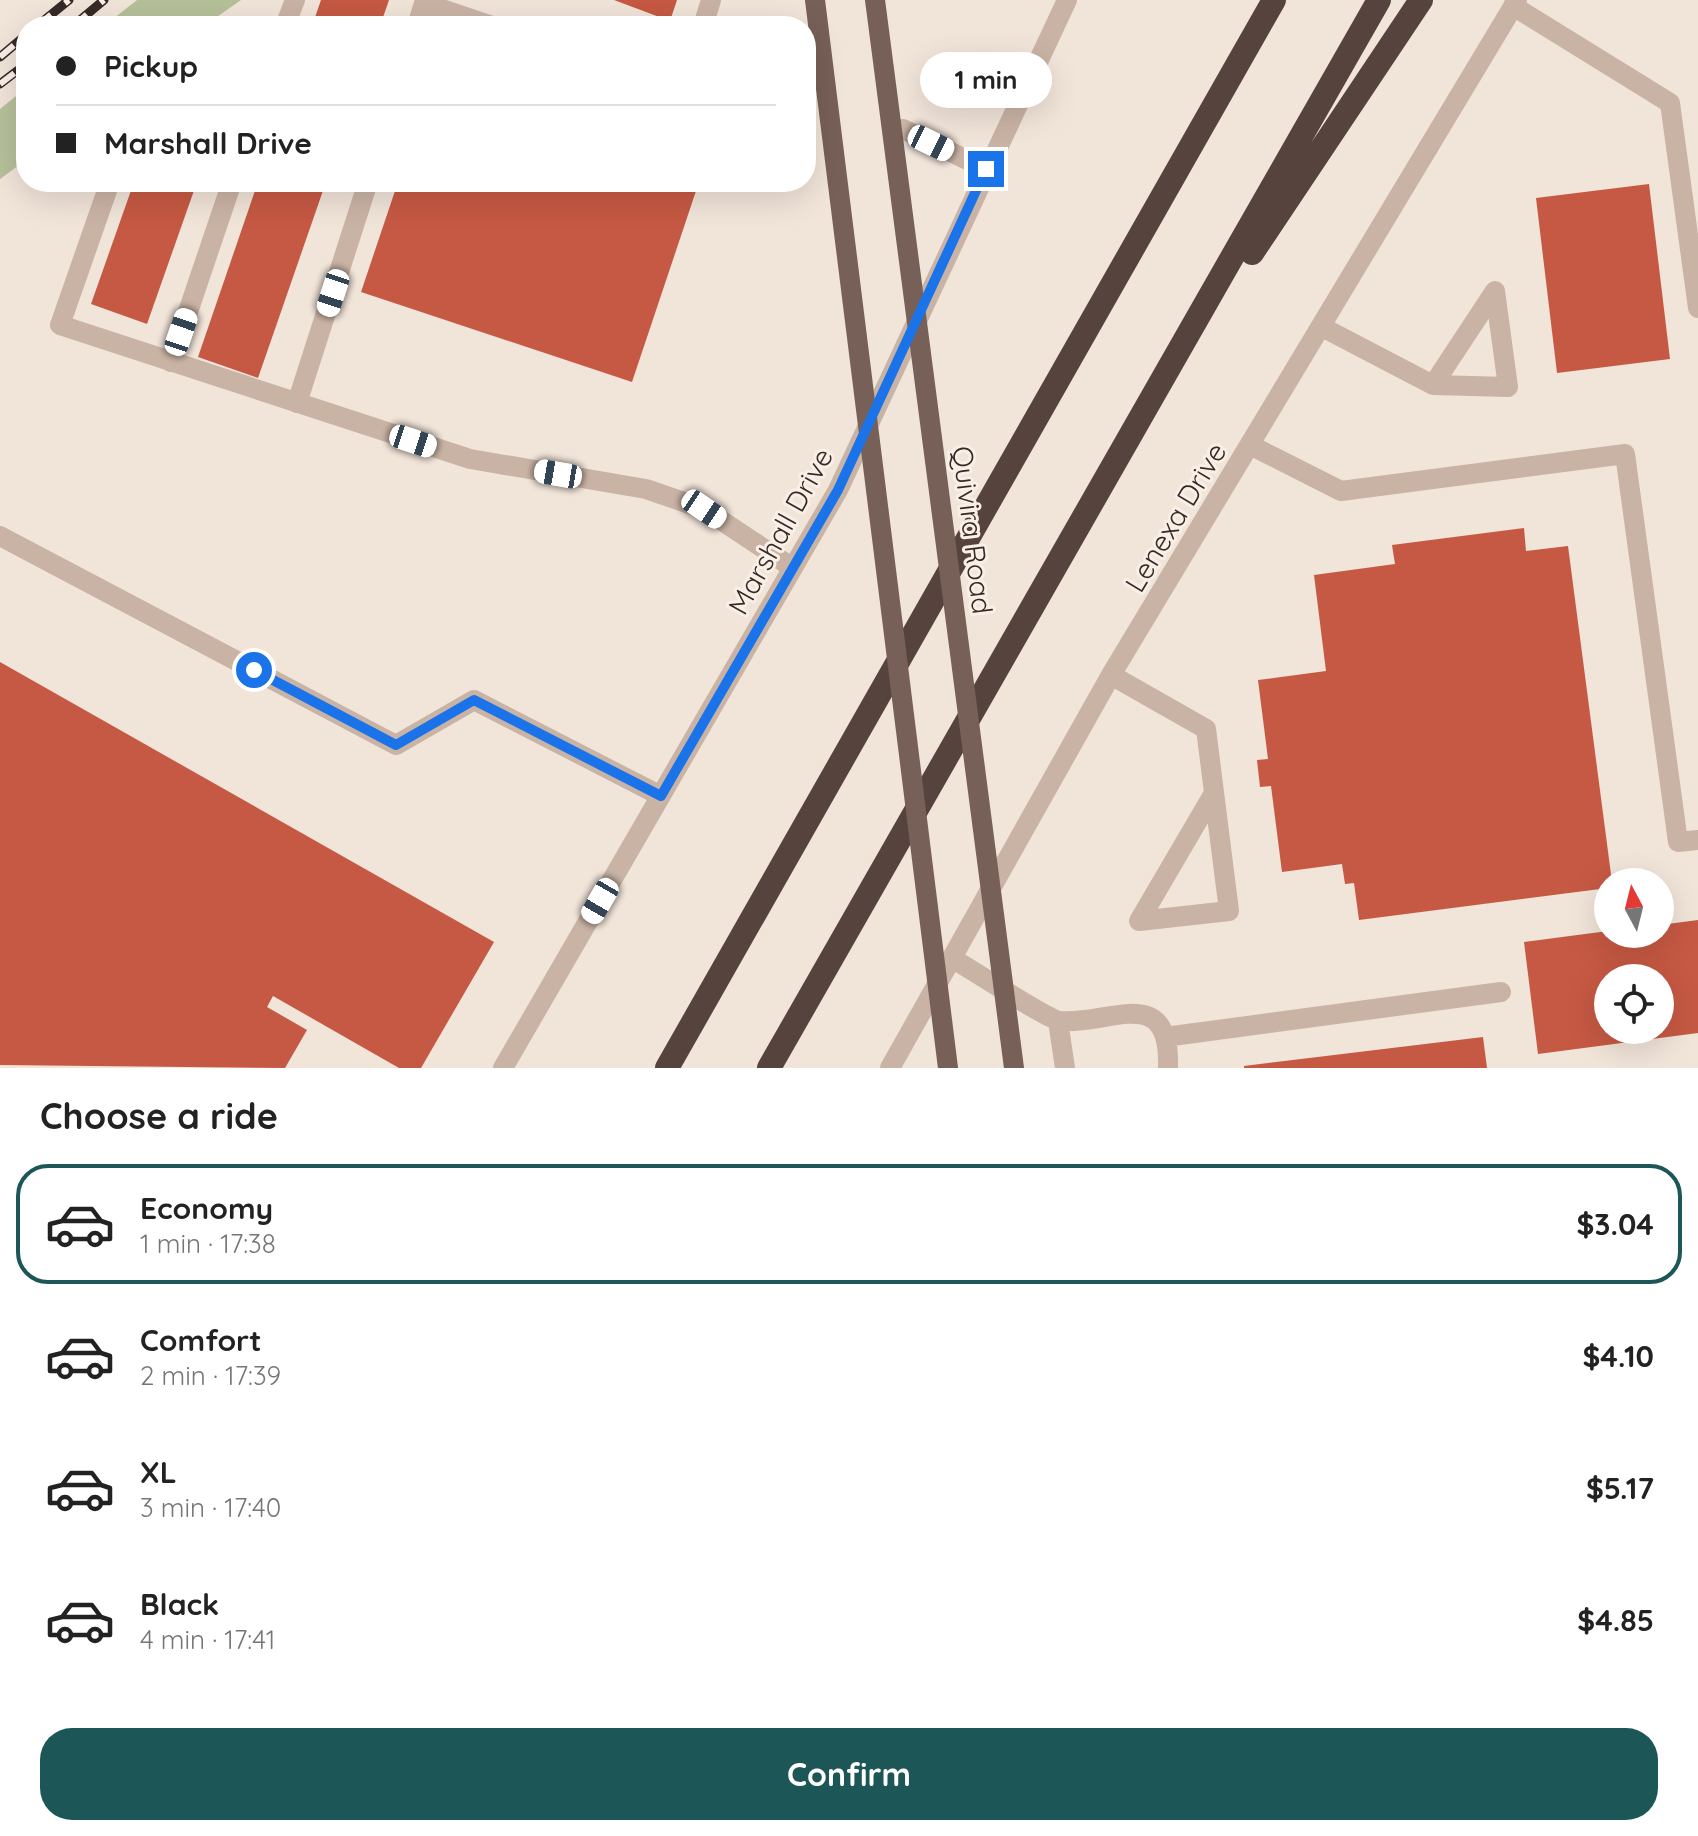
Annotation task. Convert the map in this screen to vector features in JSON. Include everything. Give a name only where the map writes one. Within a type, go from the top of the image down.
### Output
[{"type":"highway","points":[[1239,62],[1263,0]]},
{"type":"highway","points":[[667,1068],[1274,0]]},
{"type":"highway","points":[[769,1068],[1379,0]]},
{"type":"highway","points":[[1135,428],[1421,0]]},
{"type":"main road","points":[[815,0],[948,1068]]},
{"type":"main road","name":"Quivira Road","points":[[875,0],[1014,1068]]},
{"type":"street","name":"Marshall Drive","points":[[503,1068],[838,490],[1067,0]]},
{"type":"street","points":[[425,2],[464,16]]},
{"type":"street","points":[[1515,3],[1670,103],[1698,308]]},
{"type":"street","name":"Lenexa Drive","points":[[890,1068],[1111,675],[1252,446],[1515,3]]},
{"type":"street","points":[[903,129],[986,169]]},
{"type":"street","points":[[107,192],[60,325],[470,459],[646,489],[704,509],[793,568]]},
{"type":"street","points":[[171,362],[229,192]]},
{"type":"street","points":[[297,403],[365,192]]},
{"type":"street","points":[[1322,327],[1433,385],[1508,387],[1495,291],[1433,385]]},
{"type":"street","points":[[1252,446],[1341,491],[1625,454],[1678,842],[1698,840]]},
{"type":"street","points":[[0,536],[396,745],[474,700],[661,796]]},
{"type":"street","points":[[1111,675],[1206,729],[1229,911],[1139,921],[1214,793]]},
{"type":"street","points":[[953,959],[1058,1021],[1134,1011],[1154,1019],[1165,1037],[1168,1068]]},
{"type":"street","points":[[1165,1037],[1501,992]]},
{"type":"street","points":[[1058,1021],[1065,1068]]},
{"type":"green space","points":[[137,0],[241,0],[218,16],[117,16]]},
{"type":"green space","points":[[16,96],[16,167],[0,179],[0,109]]},
{"type":"building","points":[[321,0],[389,0],[383,16],[315,16]]},
{"type":"building","points":[[614,0],[677,0],[672,16],[657,16]]},
{"type":"building","points":[[1649,184],[1670,359],[1557,373],[1536,198]]},
{"type":"building","points":[[130,192],[193,192],[147,324],[91,304]]},
{"type":"building","points":[[255,192],[323,192],[258,378],[198,357]]},
{"type":"building","points":[[395,192],[696,192],[632,382],[361,292]]},
{"type":"building","points":[[1524,528],[1526,551],[1568,546],[1610,868],[1594,868],[1594,890],[1359,920],[1354,883],[1345,884],[1342,864],[1282,872],[1271,786],[1260,787],[1257,760],[1268,759],[1258,680],[1326,671],[1314,575],[1395,564],[1392,545]]},
{"type":"building","points":[[0,662],[494,942],[421,1068],[399,1068],[273,996],[267,1007],[307,1030],[285,1068],[0,1065]]},
{"type":"building","points":[[1698,920],[1698,1033],[1674,1036],[1674,964],[1594,964],[1594,1044],[1614,1044],[1538,1054],[1524,942],[1594,933],[1594,948],[1674,948],[1674,923]]},
{"type":"building","points":[[1483,1037],[1487,1068],[1244,1068],[1244,1066]]},
{"type":"railway","points":[[49,16],[69,0]]},
{"type":"railway","points":[[85,16],[104,0]]},
{"type":"railway","points":[[0,57],[16,43]]},
{"type":"railway","points":[[0,84],[16,72]]},
{"type":"route","points":[[254,670],[396,745],[474,700],[661,796],[838,490],[986,169]]}]
